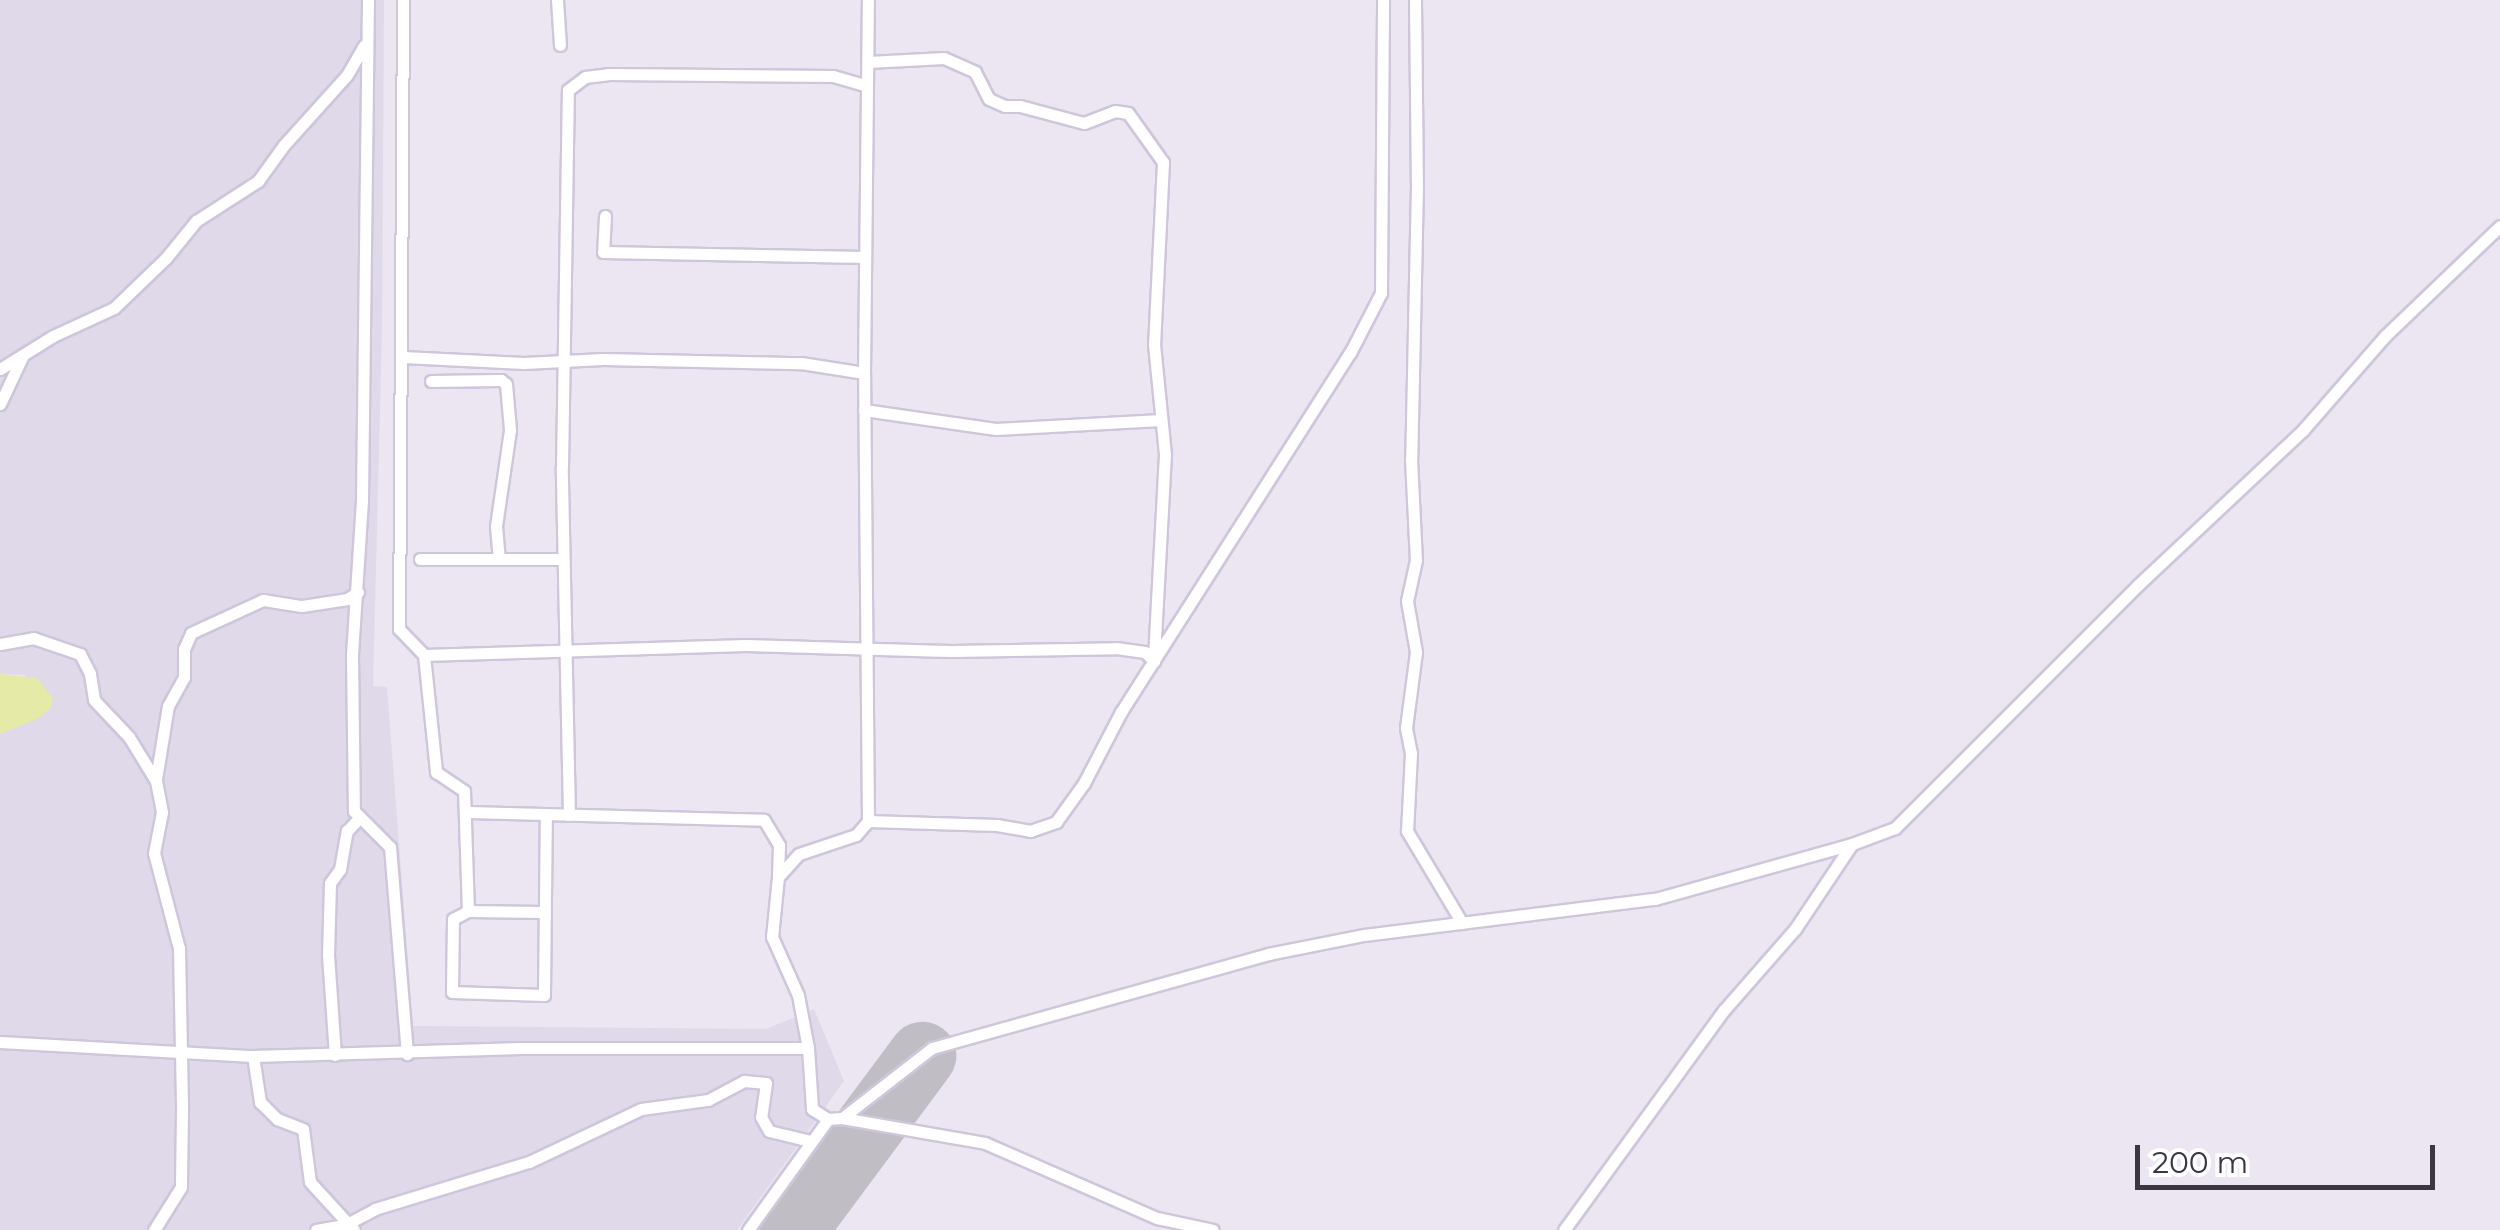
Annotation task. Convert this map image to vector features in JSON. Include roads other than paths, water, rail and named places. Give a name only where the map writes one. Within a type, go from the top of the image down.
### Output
[{"type":"street","points":[[368,0],[364,46],[358,592],[352,654],[354,811],[390,847],[407,1054]]},
{"type":"street","points":[[403,0],[404,357],[399,628],[424,655],[436,772],[464,791],[468,812],[468,910]]},
{"type":"street","points":[[558,0],[560,45]]},
{"type":"street","points":[[778,877],[798,854],[856,835],[868,821],[864,374],[868,0]]},
{"type":"street","points":[[868,821],[996,825],[1030,831],[1056,822],[1084,783],[1154,661],[1350,353],[1381,292],[1383,0]]},
{"type":"street","points":[[1415,0],[1417,184],[1410,459],[1416,560],[1408,601],[1416,652],[1406,728],[1411,753],[1406,830],[1462,923]]},
{"type":"street","points":[[0,369],[114,308],[166,258],[196,221],[258,181],[284,144],[347,75],[364,46]]},
{"type":"street","points":[[868,62],[944,58],[961,62],[975,72],[990,100],[1063,120],[1084,123],[1115,111],[1128,113],[1163,162],[1154,344],[1165,454],[1154,661]]},
{"type":"street","points":[[569,815],[568,651],[562,559],[568,90],[585,77],[608,74],[833,76],[868,86]]},
{"type":"street","points":[[604,216],[603,252],[865,257]]},
{"type":"street","points":[[748,1230],[810,1141],[932,1048],[1268,954],[1364,934],[1655,899],[1896,828],[2138,585],[2302,430],[2385,336],[2500,226]]},
{"type":"street","points":[[0,352],[18,357]]},
{"type":"street","points":[[0,404],[18,357]]},
{"type":"street","points":[[404,357],[801,363],[864,374]]},
{"type":"street","points":[[432,381],[501,380],[506,384],[510,430],[496,526],[499,559]]},
{"type":"street","points":[[864,410],[996,429],[1161,420]]},
{"type":"street","points":[[420,559],[562,559]]},
{"type":"street","points":[[154,1230],[181,1187],[179,948],[154,853],[162,812],[156,781],[160,740],[168,706],[184,677],[184,649],[191,633],[228,612],[262,600],[302,606],[347,599],[358,592]]},
{"type":"street","points":[[0,644],[33,638],[80,654],[90,674],[94,700],[129,737],[156,781]]},
{"type":"street","points":[[424,655],[746,646],[1116,648],[1145,652],[1154,661]]},
{"type":"street","points":[[468,812],[764,820],[779,845],[772,936],[798,996],[808,1048],[812,1110],[835,1119],[985,1143],[1157,1218],[1213,1230]]},
{"type":"street","points":[[543,912],[468,910],[453,920],[452,992],[544,994],[546,814]]},
{"type":"street","points":[[335,1055],[328,955],[330,883],[340,870],[347,831],[359,818]]},
{"type":"street","points":[[1564,1230],[1724,1010],[1794,928],[1852,844]]},
{"type":"street","points":[[0,1042],[253,1056],[522,1048],[808,1048]]},
{"type":"street","points":[[253,1056],[260,1102],[277,1119],[303,1129],[310,1182],[349,1228]]},
{"type":"street","points":[[316,1230],[349,1228],[375,1209],[529,1162],[641,1109],[708,1100],[744,1081],[766,1083],[761,1117],[769,1131],[810,1141]]}]
